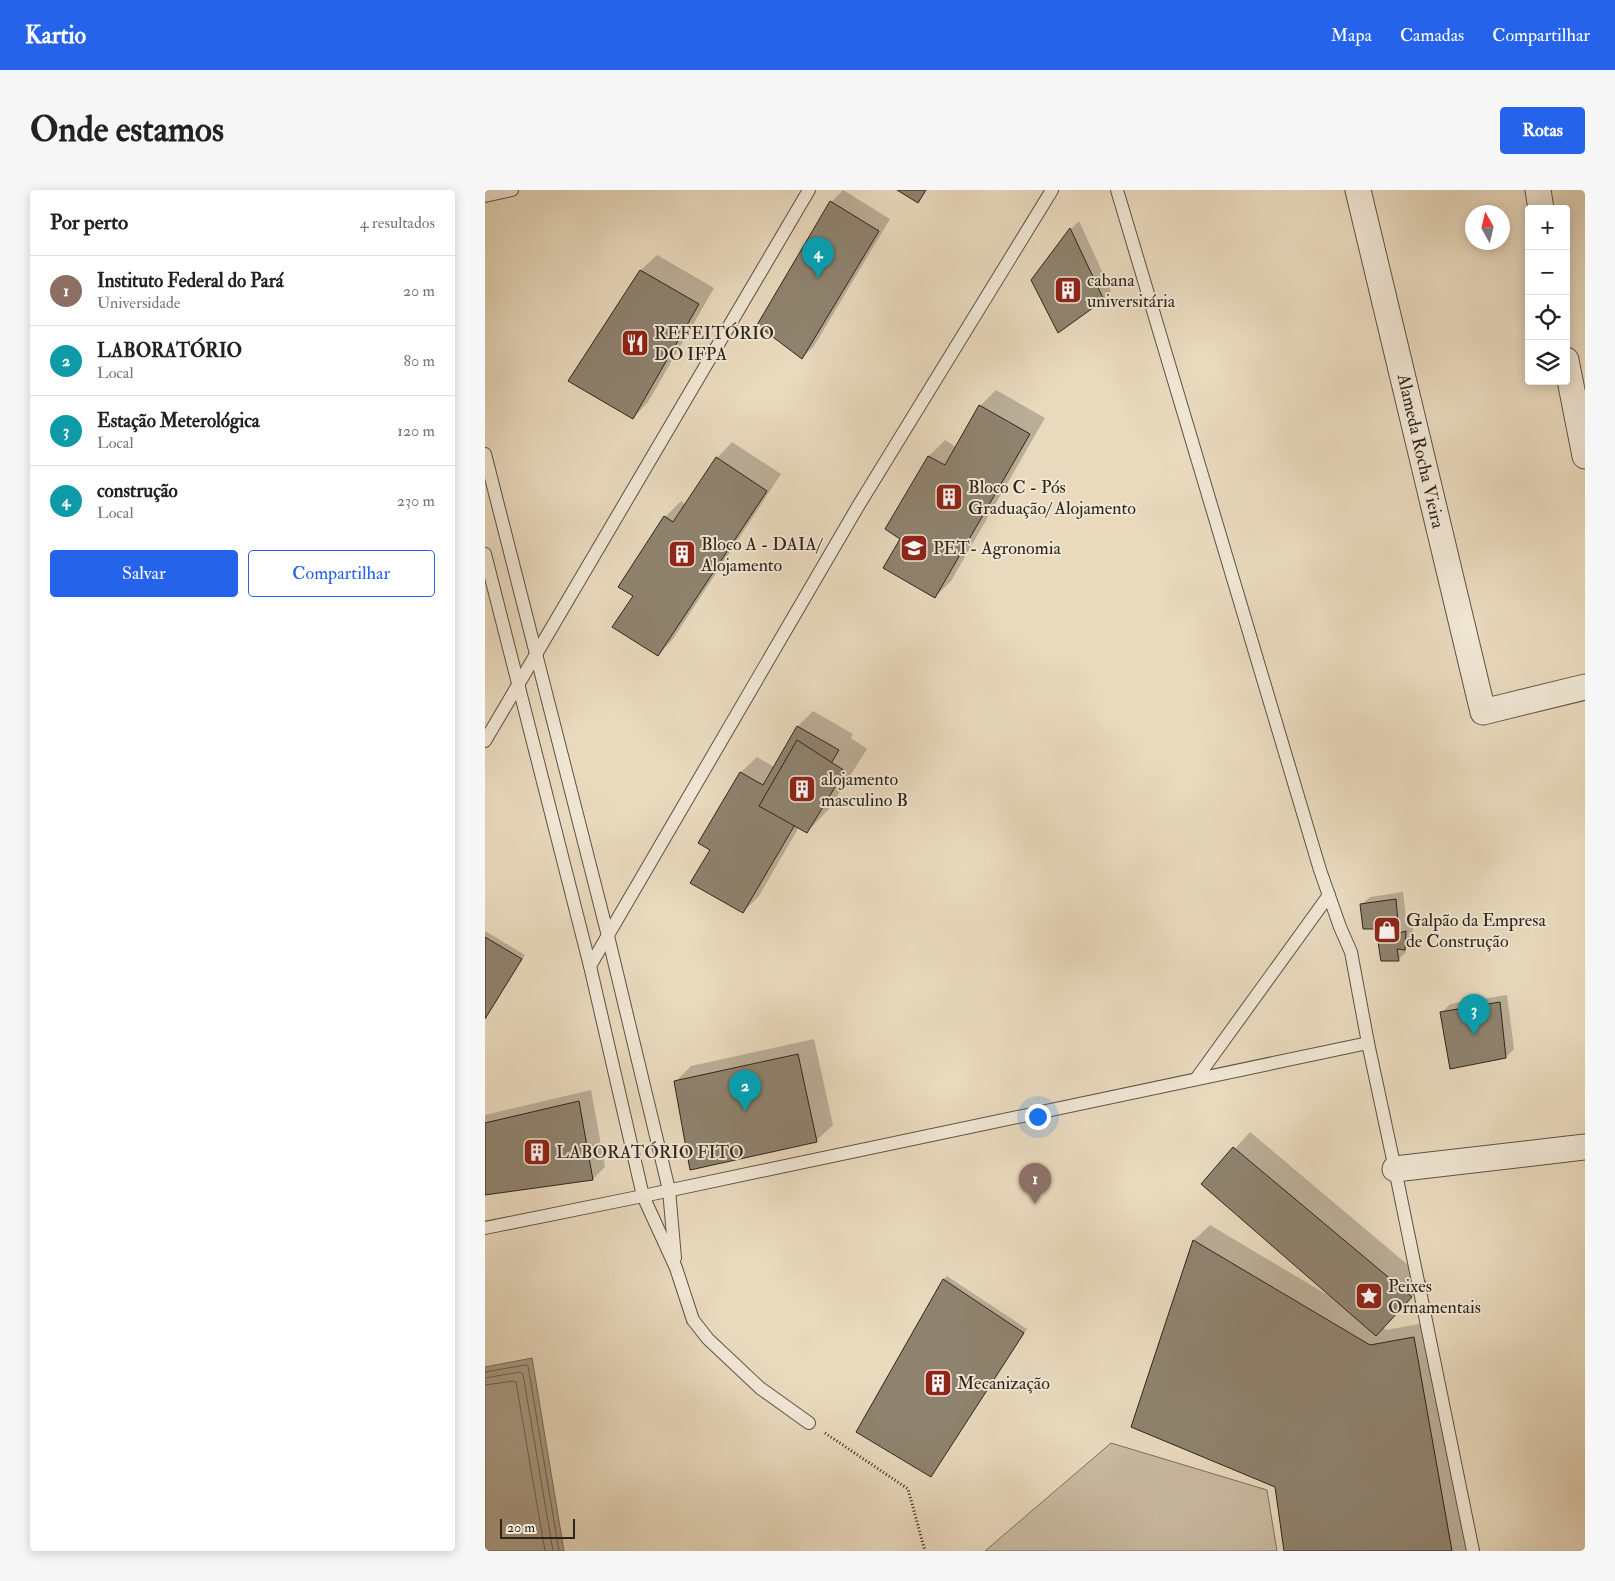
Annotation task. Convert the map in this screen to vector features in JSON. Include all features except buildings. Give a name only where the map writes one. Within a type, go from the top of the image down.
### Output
[{"type":"street","name":"Alameda Rocha Vieira","points":[[1358,190],[1483,712],[1585,687]]},
{"type":"street","points":[[1538,190],[1540,205]]},
{"type":"street","points":[[1570,380],[1585,456]]},
{"type":"street","points":[[1395,1169],[1585,1147]]},
{"type":"lane","points":[[485,196],[512,190]]},
{"type":"lane","points":[[485,741],[809,190]]},
{"type":"lane","points":[[590,966],[857,508],[1052,190]]},
{"type":"lane","points":[[1117,190],[1329,895],[1351,952],[1368,1043],[1473,1551]]},
{"type":"lane","points":[[485,454],[608,936],[669,1190],[676,1268]]},
{"type":"lane","points":[[485,554],[590,966],[643,1196],[676,1268],[693,1320],[708,1340],[760,1388],[809,1423]]},
{"type":"lane","points":[[1196,1079],[1329,895]]},
{"type":"lane","points":[[485,1228],[1368,1043]]},
{"type":"path","points":[[809,1423],[908,1488],[925,1551]]},
{"type":"shaded area","points":[[1111,1443],[1267,1490],[1277,1551],[985,1551]]},
{"type":"water","points":[[532,1358],[564,1551],[485,1551],[485,1367]]},
{"type":"place","name":"construção","points":[[818,278]]},
{"type":"place","name":"cabana universitária","points":[[1068,290]]},
{"type":"place","name":"REFEITÓRIO DO IFPA","points":[[635,343]]},
{"type":"place","name":"Bloco C - Pós Graduação/ Alojamento","points":[[949,497]]},
{"type":"place","name":"PET- Agronomia","points":[[914,548]]},
{"type":"place","name":"Bloco A - DAIA/ Alojamento","points":[[682,554]]},
{"type":"place","name":"alojamento masculino B","points":[[802,789]]},
{"type":"place","name":"Galpão da Empresa de Construção","points":[[1387,930]]},
{"type":"place","name":"Estação Meterológica","points":[[1474,1035]]},
{"type":"place","name":"LABORATÓRIO","points":[[745,1111]]},
{"type":"place","name":"LABORATÓRIO FITO","points":[[537,1152]]},
{"type":"place","name":"Instituto Federal do Pará","points":[[1035,1204]]},
{"type":"place","name":"Peixes Ornamentais","points":[[1369,1296]]},
{"type":"place","name":"Mecanização","points":[[938,1383]]}]
